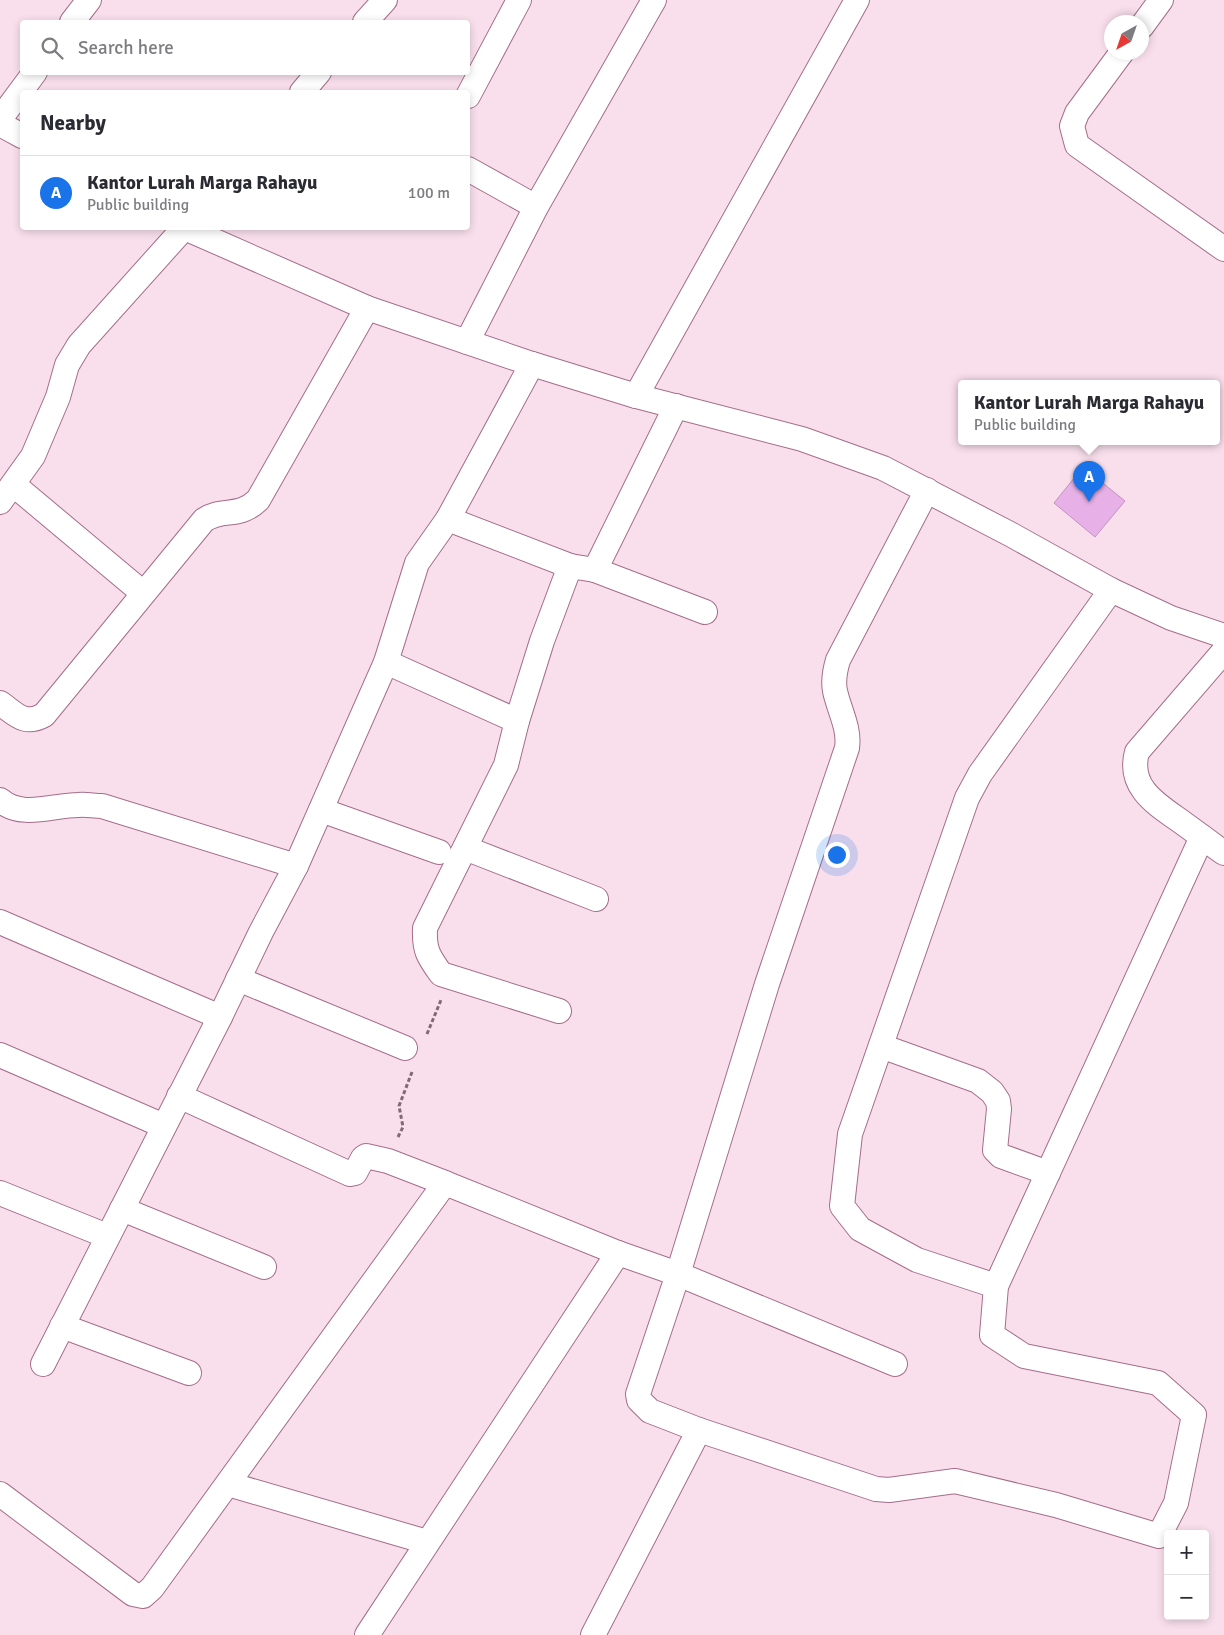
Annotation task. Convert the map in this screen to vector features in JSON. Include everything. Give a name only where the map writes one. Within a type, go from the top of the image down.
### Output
[{"type":"street","points":[[74,20],[89,0]]},
{"type":"street","points":[[367,20],[385,0]]},
{"type":"street","points":[[470,92],[520,0]]},
{"type":"street","points":[[466,342],[536,207],[654,0]]},
{"type":"street","points":[[636,396],[857,0]]},
{"type":"street","points":[[1149,16],[1161,0]]},
{"type":"street","points":[[1116,60],[1077,113],[1072,126],[1077,145],[1220,239]]},
{"type":"street","points":[[22,90],[33,75]]},
{"type":"street","points":[[0,119],[20,92]]},
{"type":"street","points":[[0,124],[20,135]]},
{"type":"street","points":[[470,170],[536,207]]},
{"type":"street","points":[[143,593],[7,494],[33,456],[58,397],[67,365],[79,345],[182,230]]},
{"type":"street","points":[[189,230],[367,308],[466,342],[636,396],[802,439],[883,468],[1111,590],[1171,618],[1224,636]]},
{"type":"street","points":[[0,702],[22,719],[36,720],[44,715],[204,520],[213,515],[237,512],[250,508],[258,500],[367,308]]},
{"type":"street","points":[[43,1364],[220,1017],[260,932],[296,866],[386,662],[417,563],[448,518],[532,364]]},
{"type":"street","points":[[595,570],[676,406]]},
{"type":"street","points":[[927,490],[838,660],[834,676],[834,689],[849,738],[847,748],[767,984],[678,1274],[638,1394],[639,1400],[650,1411],[699,1430],[876,1489],[889,1490],[955,1481],[1056,1505],[1160,1536],[1176,1503],[1194,1415],[1158,1382],[1024,1356],[992,1335],[996,1286],[1202,837]]},
{"type":"street","points":[[448,518],[570,566],[595,570],[705,612]]},
{"type":"street","points":[[559,1011],[441,974],[424,947],[425,928],[506,765],[517,721],[542,641],[570,566]]},
{"type":"street","points":[[996,1286],[917,1260],[860,1229],[842,1206],[850,1134],[968,798],[980,774],[1111,590]]},
{"type":"street","points":[[1224,651],[1137,752],[1134,763],[1136,776],[1143,791],[1153,802],[1224,853]]},
{"type":"street","points":[[386,662],[517,721]]},
{"type":"street","points":[[0,800],[16,809],[37,810],[78,804],[102,806],[296,866]]},
{"type":"street","points":[[321,810],[439,852]]},
{"type":"street","points":[[465,848],[596,899]]},
{"type":"street","points":[[0,922],[220,1017]]},
{"type":"street","points":[[238,979],[405,1048]]},
{"type":"street","points":[[881,1046],[978,1081],[992,1092],[998,1101],[995,1150],[1001,1156],[1048,1173]]},
{"type":"street","points":[[0,1055],[164,1126]]},
{"type":"street","points":[[179,1096],[350,1174],[355,1172],[366,1156],[388,1161],[618,1253],[678,1274],[895,1364]]},
{"type":"street","points":[[0,1494],[132,1594],[143,1596],[152,1588],[445,1183]]},
{"type":"street","points":[[0,1193],[107,1236]]},
{"type":"street","points":[[122,1208],[264,1267]]},
{"type":"street","points":[[367,1635],[618,1253]]},
{"type":"street","points":[[62,1326],[190,1372]]},
{"type":"street","points":[[593,1635],[699,1430]]},
{"type":"street","points":[[228,1484],[427,1542]]},
{"type":"building","points":[[1083,467],[1125,501],[1095,537],[1054,503]]},
{"type":"place","name":"Kantor Lurah Marga Rahayu","points":[[1089,502]]}]
